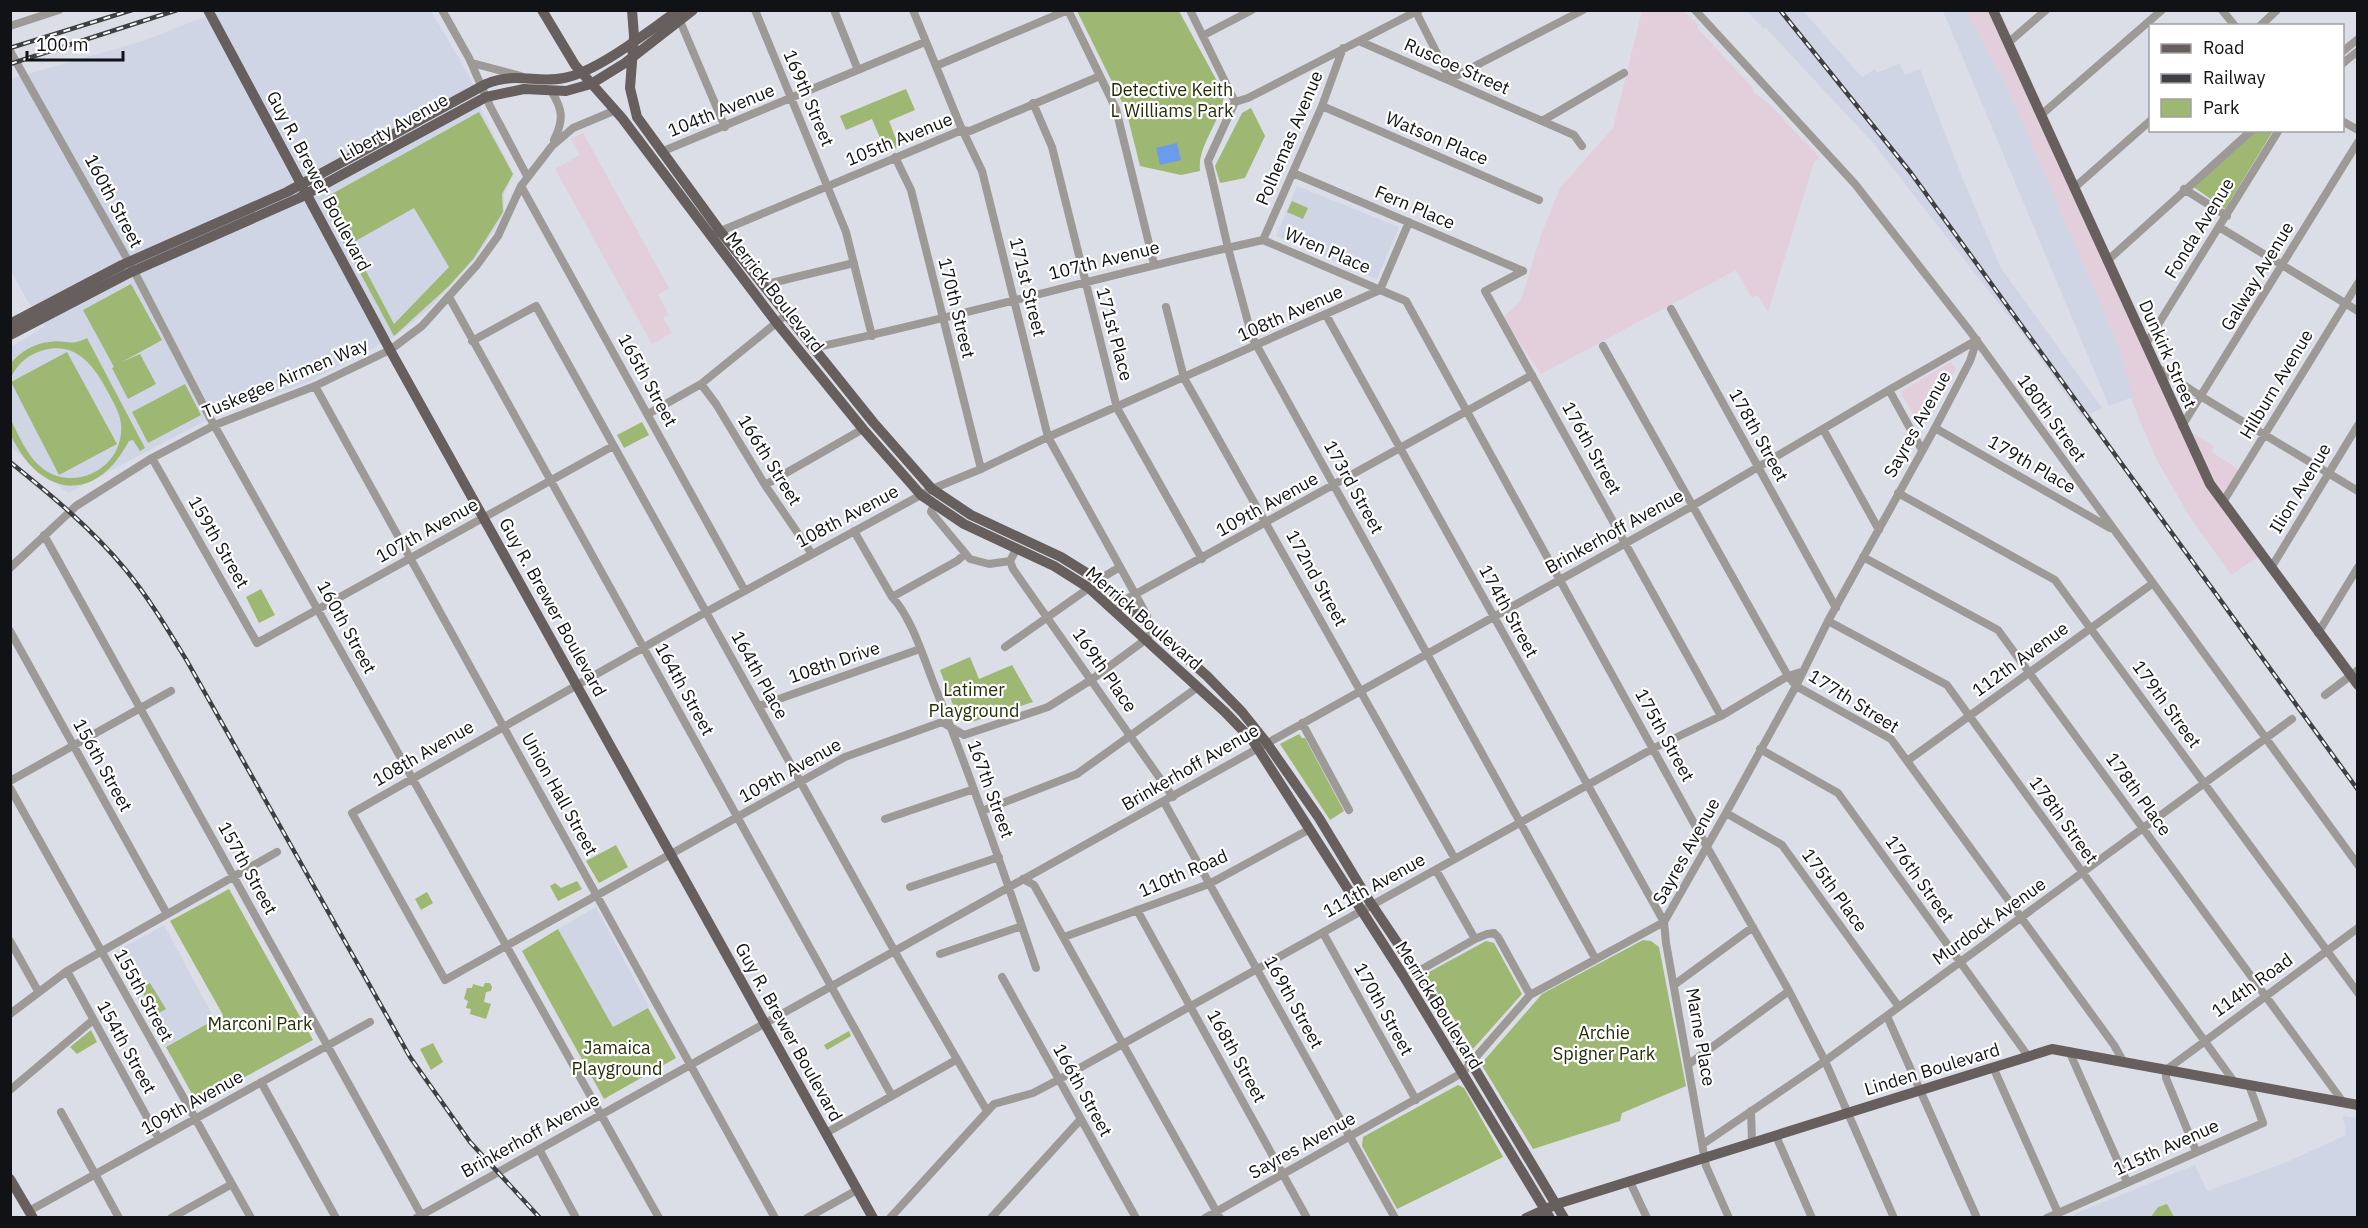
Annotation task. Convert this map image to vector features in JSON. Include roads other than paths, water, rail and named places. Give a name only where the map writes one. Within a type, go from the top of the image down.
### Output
[{"type":"main road","name":"Guy R. Brewer Boulevard","points":[[208,10],[390,350],[873,1218]]},
{"type":"main road","name":"Merrick Boulevard","points":[[542,10],[581,73],[616,111],[715,233],[763,285],[932,489],[971,515],[1061,557],[1098,580],[1156,629],[1242,712],[1310,829],[1403,975],[1547,1213]]},
{"type":"main road","points":[[632,10],[632,57]]},
{"type":"main road","name":"Liberty Avenue","points":[[10,324],[304,189],[484,92],[502,79],[524,76],[559,79],[581,73],[633,41],[693,10]]},
{"type":"main road","name":"Dunkirk Street","points":[[1994,10],[2210,484],[2318,633],[2355,677]]},
{"type":"main road","name":"Liberty Avenue","points":[[484,92],[519,89],[551,91],[575,89],[591,84],[632,57],[679,16]]},
{"type":"main road","name":"Merrick Boulevard","points":[[632,57],[630,84],[634,110],[641,125],[776,322],[863,429],[921,495],[964,524],[1054,566],[1089,588],[1262,745],[1319,818],[1372,906],[1417,972],[1564,1218]]},
{"type":"main road","name":"Liberty Avenue","points":[[10,336],[131,267]]},
{"type":"main road","name":"Linden Boulevard","points":[[1526,1218],[1547,1213],[1557,1204],[2052,1049],[2358,1105]]},
{"type":"main road","points":[[10,1179],[31,1214]]},
{"type":"street","points":[[10,26],[59,10]]},
{"type":"street","points":[[442,10],[472,63],[527,177]]},
{"type":"street","name":"169th Street","points":[[755,10],[846,232],[872,336]]},
{"type":"street","points":[[834,10],[858,70]]},
{"type":"street","name":"171st Street","points":[[913,10],[962,130],[982,171],[1048,437],[1137,595],[1147,616],[1144,620]]},
{"type":"street","points":[[936,66],[1068,10],[1119,118],[1154,264]]},
{"type":"street","points":[[1190,10],[1235,102],[1248,98],[1417,11],[1450,80],[1583,10]]},
{"type":"street","points":[[1204,35],[1252,10]]},
{"type":"street","name":"180th Street","points":[[1695,10],[1855,184],[1977,340],[2358,865]]},
{"type":"street","points":[[2008,43],[2046,10]]},
{"type":"street","points":[[2041,115],[2162,10]]},
{"type":"street","points":[[2222,10],[2233,24]]},
{"type":"street","points":[[2262,24],[2277,10]]},
{"type":"street","points":[[679,16],[725,127]]},
{"type":"street","name":"Ruscoe Street","points":[[1359,40],[1542,121]]},
{"type":"street","points":[[2344,51],[2356,41]]},
{"type":"street","name":"104th Avenue","points":[[661,152],[926,42]]},
{"type":"street","name":"Polhemas Avenue","points":[[1263,240],[1322,106],[1343,48]]},
{"type":"street","name":"160th Street","points":[[10,51],[131,267],[215,425],[659,1218]]},
{"type":"street","points":[[2344,63],[2358,51]]},
{"type":"street","name":"Liberty Avenue","points":[[472,63],[524,76]]},
{"type":"street","points":[[1542,121],[1624,73]]},
{"type":"street","name":"105th Avenue","points":[[715,233],[895,157],[962,130],[969,130],[1100,76]]},
{"type":"street","name":"Tuskegee Airmen Way","points":[[551,91],[560,105],[562,117],[561,127],[552,146]]},
{"type":"street","name":"173rd Street","points":[[1235,102],[1208,161],[1252,337],[1595,958]]},
{"type":"street","name":"171st Place","points":[[1033,103],[1052,147],[1117,408],[1202,559]]},
{"type":"street","name":"Watson Place","points":[[1322,106],[1539,200]]},
{"type":"street","name":"Tuskegee Airmen Way","points":[[10,568],[76,506],[152,458],[215,425],[315,386],[390,350],[422,326],[449,297],[498,236],[521,186],[552,146],[573,128],[616,111]]},
{"type":"street","points":[[1542,121],[1574,135],[1582,146]]},
{"type":"street","points":[[2344,122],[2358,130]]},
{"type":"street","points":[[2074,188],[2149,123]]},
{"type":"street","points":[[2107,261],[2250,132]]},
{"type":"street","name":"Fonda Avenue","points":[[2146,344],[2278,132]]},
{"type":"street","name":"Galway Avenue","points":[[2182,426],[2358,142]]},
{"type":"street","name":"170th Street","points":[[895,157],[911,190],[981,470]]},
{"type":"street","name":"Fern Place","points":[[1293,173],[1523,271],[1485,291]]},
{"type":"street","name":"165th Street","points":[[521,186],[745,591]]},
{"type":"street","points":[[2184,189],[2226,216]]},
{"type":"street","points":[[1380,290],[1409,222]]},
{"type":"street","points":[[2219,227],[2358,311]]},
{"type":"street","name":"107th Avenue","points":[[813,348],[872,336],[1154,264],[1263,240]]},
{"type":"street","name":"Wren Place","points":[[1263,240],[1380,290]]},
{"type":"street","points":[[763,285],[854,263]]},
{"type":"street","name":"Hilburn Avenue","points":[[2223,502],[2358,283]]},
{"type":"street","name":"108th Avenue","points":[[444,980],[352,813],[706,612],[932,489],[981,470],[1048,437],[1380,290]]},
{"type":"street","name":"175th Street","points":[[1380,290],[1406,301],[1654,748],[1825,1060],[1894,1218]]},
{"type":"street","name":"176th Street","points":[[1485,291],[1721,716]]},
{"type":"street","name":"164th Street","points":[[449,297],[892,1096]]},
{"type":"street","name":"164th Place","points":[[472,341],[536,306],[895,952],[987,1111]]},
{"type":"street","name":"172nd Street","points":[[1166,306],[1184,378],[1455,859]]},
{"type":"street","name":"178th Street","points":[[1671,309],[1836,608]]},
{"type":"street","points":[[648,414],[701,384],[786,315]]},
{"type":"street","name":"174th Street","points":[[1326,315],[1664,922]]},
{"type":"street","name":"Brinkerhoff Avenue","points":[[420,1217],[601,1113],[895,952],[1692,506],[1977,340]]},
{"type":"street","name":"Sayres Avenue","points":[[1205,1218],[1219,1214],[1284,1174],[1462,1073],[1530,995],[1664,922],[1796,686],[1828,621],[1935,428],[1970,361],[1977,340]]},
{"type":"street","name":"177th Street","points":[[1603,346],[1788,676],[1796,686],[1890,739],[2114,1044],[2123,1061]]},
{"type":"street","points":[[2158,368],[2183,386],[2358,491]]},
{"type":"street","name":"109th Avenue","points":[[1123,601],[1532,375]]},
{"type":"street","name":"166th Street","points":[[701,384],[812,554]]},
{"type":"street","name":"Union Hall Street","points":[[315,386],[775,1218]]},
{"type":"street","points":[[2165,387],[2183,386]]},
{"type":"street","points":[[1888,390],[1922,450]]},
{"type":"street","name":"Ilion Avenue","points":[[2271,568],[2358,425]]},
{"type":"street","name":"179th Place","points":[[1935,428],[2112,529]]},
{"type":"street","points":[[765,485],[863,429]]},
{"type":"street","points":[[1822,429],[1879,530]]},
{"type":"street","name":"107th Avenue","points":[[257,643],[613,446]]},
{"type":"street","name":"159th Street","points":[[152,458],[257,643]]},
{"type":"street","name":"179th Street","points":[[1898,493],[2055,579],[2358,993]]},
{"type":"street","points":[[934,504],[931,512],[965,554],[980,563],[1010,561],[1017,548]]},
{"type":"street","name":"167th Street","points":[[854,531],[892,597],[900,605],[920,650],[999,857],[1036,968]]},
{"type":"street","name":"157th Street","points":[[44,535],[327,1044],[420,1217]]},
{"type":"street","points":[[892,597],[957,561],[965,554]]},
{"type":"street","name":"178th Place","points":[[1863,557],[1998,630],[2343,1102]]},
{"type":"street","name":"169th Place","points":[[1010,561],[1013,569],[1173,797]]},
{"type":"street","points":[[1098,580],[1120,567]]},
{"type":"street","points":[[2318,633],[2358,567]]},
{"type":"street","name":"112th Avenue","points":[[1907,761],[2152,584]]},
{"type":"street","points":[[1005,647],[1089,588]]},
{"type":"street","points":[[1116,612],[1123,601]]},
{"type":"street","name":"178th Street","points":[[1828,621],[1947,685],[2235,1083]]},
{"type":"street","name":"109th Avenue","points":[[444,980],[845,757],[942,722],[964,735],[1048,707],[1091,680],[1156,629]]},
{"type":"street","name":"156th Street","points":[[10,631],[167,914]]},
{"type":"street","name":"108th Drive","points":[[759,706],[920,650]]},
{"type":"street","name":"111th Avenue","points":[[890,1218],[994,1104],[1033,1093],[1058,1080],[1654,748],[1721,716],[1788,676],[1801,672]]},
{"type":"street","points":[[2325,695],[2355,677]]},
{"type":"street","points":[[982,811],[1077,774],[1198,687]]},
{"type":"street","points":[[10,781],[171,691]]},
{"type":"street","name":"Murdock Avenue","points":[[1703,1144],[1887,1016],[2292,719]]},
{"type":"street","points":[[1302,723],[1349,810]]},
{"type":"street","name":"176th Street","points":[[1760,749],[1838,793],[2028,1056]]},
{"type":"street","name":"155th Street","points":[[10,788],[251,1218]]},
{"type":"street","points":[[885,819],[974,789]]},
{"type":"street","name":"169th Street","points":[[1164,802],[1395,1218]]},
{"type":"street","name":"175th Place","points":[[1726,813],[1782,845],[1899,1007]]},
{"type":"street","name":"110th Road","points":[[1064,937],[1209,884],[1310,829]]},
{"type":"street","points":[[10,1014],[67,971],[277,852]]},
{"type":"street","points":[[910,887],[999,857]]},
{"type":"street","points":[[1436,870],[1475,939]]},
{"type":"street","points":[[1023,879],[1034,885],[1219,1214]]},
{"type":"street","name":"168th Street","points":[[1137,910],[1307,1218]]},
{"type":"street","name":"Marne Place","points":[[1664,922],[1666,944],[1705,1157]]},
{"type":"street","points":[[940,954],[1022,926]]},
{"type":"street","points":[[1674,985],[1753,927]]},
{"type":"street","name":"114th Road","points":[[2166,1070],[2358,928]]},
{"type":"street","name":"170th Street","points":[[1323,933],[1416,1100]]},
{"type":"street","points":[[1417,972],[1475,939],[1494,933],[1530,995]]},
{"type":"street","points":[[10,941],[38,991]]},
{"type":"street","name":"154th Street","points":[[67,971],[159,1139]]},
{"type":"street","name":"166th Street","points":[[1002,977],[1136,1218]]},
{"type":"street","points":[[1689,1064],[1789,992]]},
{"type":"street","points":[[1887,1016],[1977,1218]]},
{"type":"street","points":[[10,1089],[93,1020]]},
{"type":"street","name":"109th Avenue","points":[[31,1214],[95,1174],[370,1022]]},
{"type":"street","points":[[2069,1051],[2127,1182]]},
{"type":"street","points":[[826,1133],[956,1060]]},
{"type":"street","points":[[1993,1067],[2058,1213]]},
{"type":"street","points":[[2166,1070],[2166,1078],[2196,1151]]},
{"type":"street","points":[[261,1082],[336,1218]]},
{"type":"street","name":"115th Avenue","points":[[2048,1218],[2263,1122],[2249,1085]]},
{"type":"street","points":[[1752,1111],[1750,1123],[1752,1143]]},
{"type":"street","points":[[62,1112],[119,1218]]},
{"type":"street","points":[[991,1218],[1080,1120]]},
{"type":"street","points":[[1776,1136],[1812,1218]]},
{"type":"street","points":[[539,1149],[576,1218]]},
{"type":"street","points":[[1705,1157],[1706,1166],[1729,1218]]},
{"type":"street","points":[[1630,1182],[1647,1218]]},
{"type":"street","points":[[171,1218],[232,1184]]},
{"type":"street","points":[[807,1218],[857,1190]]},
{"type":"water","points":[[1177,143],[1181,160],[1160,165],[1156,148]]},
{"type":"railway","points":[[10,48],[132,10]]},
{"type":"railway","points":[[10,64],[177,10]]},
{"type":"railway","points":[[1780,10],[1911,173],[2358,790]]},
{"type":"railway","points":[[10,462],[98,540],[125,569],[150,603],[187,661],[410,1057],[470,1142],[540,1218]]},
{"type":"park label","name":"Detective Keith L Williams Park","points":[[1172,100]]},
{"type":"park label","name":"Latimer Playground","points":[[974,699]]},
{"type":"park label","name":"Marconi Park","points":[[260,1023]]},
{"type":"park label","name":"Archie Spigner Park","points":[[1604,1042]]},
{"type":"park label","name":"Jamaica Playground","points":[[617,1057]]}]
